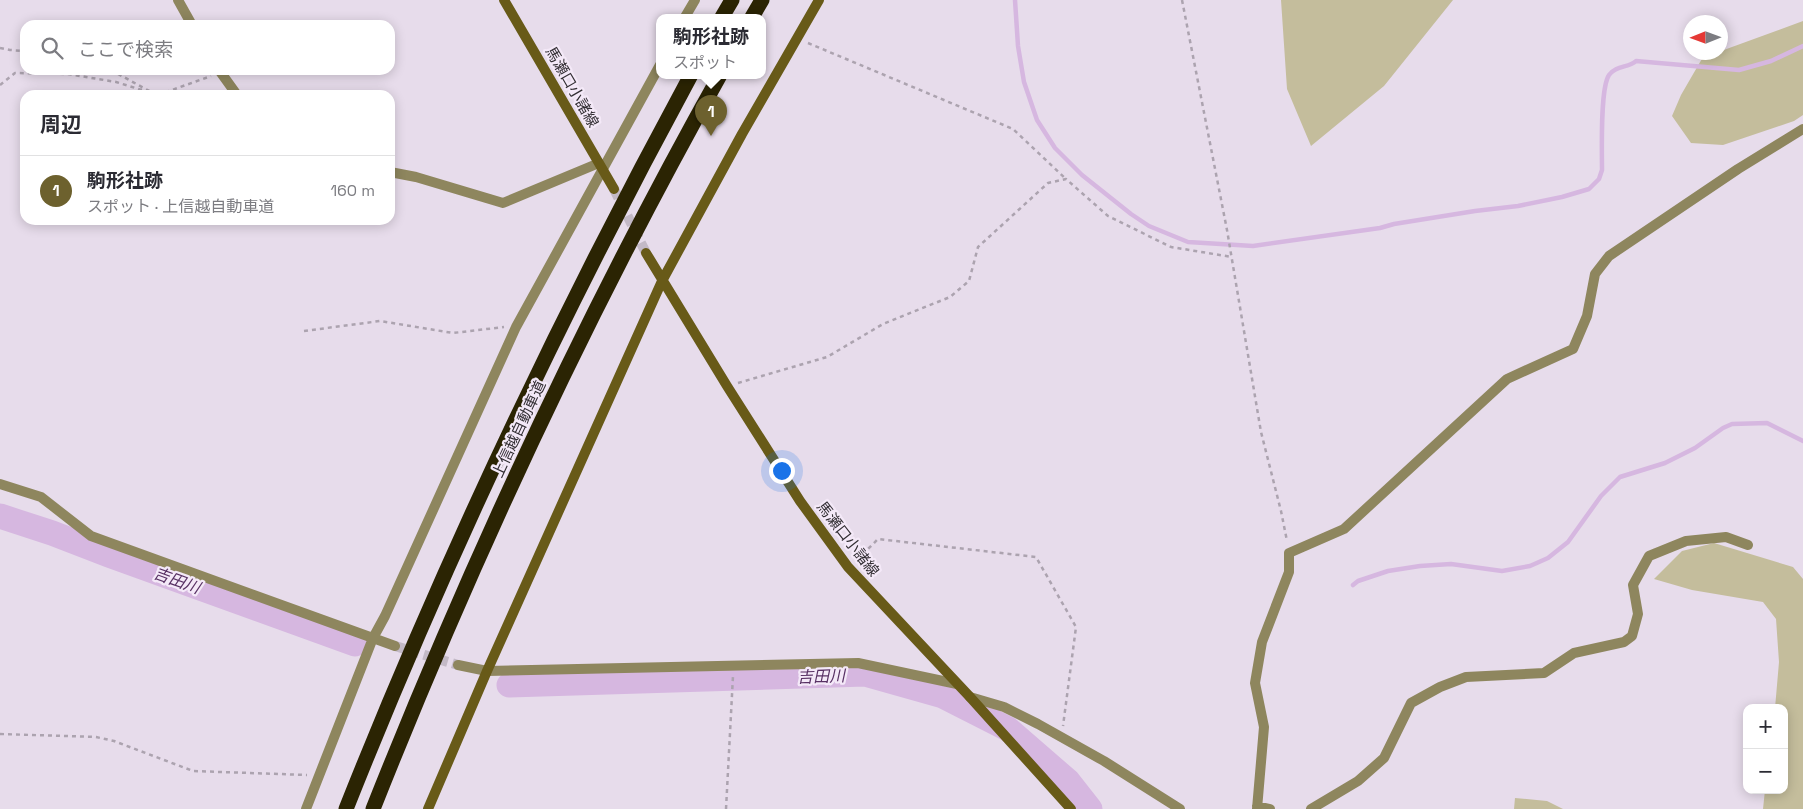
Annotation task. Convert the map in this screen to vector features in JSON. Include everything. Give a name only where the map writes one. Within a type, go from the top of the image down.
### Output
[{"type":"highway","points":[[724,14],[732,0]]},
{"type":"highway","points":[[754,14],[762,0]]},
{"type":"highway","name":"上信越自動車道","points":[[346,809],[415,643],[515,420],[612,222],[689,79]]},
{"type":"highway","name":"上信越自動車道","points":[[373,809],[438,651],[536,433],[630,242],[718,79]]},
{"type":"main road","name":"馬瀬口小諸線","points":[[504,0],[614,189]]},
{"type":"main road","points":[[428,809],[487,671],[662,281],[742,134],[819,0]]},
{"type":"main road","name":"馬瀬口小諸線","points":[[646,253],[800,501],[848,567],[970,697],[1071,809]]},
{"type":"street","points":[[178,0],[189,20]]},
{"type":"street","points":[[688,14],[695,0]]},
{"type":"street","points":[[306,809],[373,638],[385,616],[516,327],[601,166],[656,72]]},
{"type":"street","points":[[222,75],[233,90]]},
{"type":"street","points":[[1270,809],[1257,808],[1264,727],[1255,683],[1262,642],[1289,572],[1289,553],[1344,529],[1507,379],[1573,349],[1587,316],[1595,274],[1609,256],[1738,169],[1803,129]]},
{"type":"street","points":[[395,173],[503,203],[601,166]]},
{"type":"street","points":[[0,484],[41,497],[91,536],[395,646]]},
{"type":"street","points":[[1311,809],[1358,781],[1384,758],[1410,703],[1440,687],[1466,677],[1544,673],[1574,653],[1624,642],[1632,636],[1638,614],[1633,585],[1649,556],[1686,541],[1726,537],[1748,545]]},
{"type":"street","points":[[458,665],[487,671],[858,663],[957,684]]},
{"type":"street","points":[[970,697],[1004,707],[1061,737],[1104,761],[1180,809]]},
{"type":"path","points":[[1182,0],[1232,257],[1261,432],[1281,511],[1289,553]]},
{"type":"path","points":[[797,38],[1013,129],[1108,216],[1171,247],[1232,257]]},
{"type":"path","points":[[0,48],[20,51]]},
{"type":"path","points":[[0,85],[15,73],[20,73]]},
{"type":"path","points":[[74,75],[116,82],[142,90]]},
{"type":"path","points":[[120,75],[149,90]]},
{"type":"path","points":[[171,90],[212,75]]},
{"type":"path","points":[[727,386],[827,357],[883,324],[950,297],[969,281],[978,247],[1048,183],[1066,179]]},
{"type":"path","points":[[304,331],[380,322],[453,333],[497,327],[516,327]]},
{"type":"path","points":[[848,567],[878,539],[1036,557],[1076,627],[1061,737]]},
{"type":"path","points":[[726,809],[734,666]]},
{"type":"path","points":[[0,734],[96,737],[114,740],[193,771],[319,775]]},
{"type":"shaded area","points":[[1281,0],[1453,0],[1384,86],[1311,146],[1287,89]]},
{"type":"shaded area","points":[[1803,21],[1803,115],[1794,121],[1723,145],[1691,143],[1672,116],[1681,95],[1701,60],[1728,60],[1728,48]]},
{"type":"shaded area","points":[[1714,543],[1793,567],[1803,579],[1803,809],[1763,809],[1765,794],[1788,794],[1788,704],[1775,704],[1779,662],[1776,619],[1763,602],[1692,590],[1654,579],[1682,551]]},
{"type":"shaded area","points":[[1515,798],[1547,801],[1563,809],[1514,809]]},
{"type":"waterway","points":[[1015,0],[1018,46],[1024,82],[1037,120],[1055,148],[1082,175],[1149,226],[1188,242],[1253,246],[1518,206],[1589,189],[1599,179],[1602,170],[1604,93],[1606,82],[1612,72],[1636,61],[1739,70],[1771,61],[1803,46]]},
{"type":"waterway","points":[[1353,585],[1358,581],[1388,571],[1420,566],[1451,564],[1502,571],[1530,566],[1548,558],[1568,542],[1601,496],[1620,477],[1665,463],[1695,448],[1723,428],[1732,424],[1767,423],[1803,441]]},
{"type":"waterway","name":"吉田川","points":[[0,516],[52,533],[355,644]]},
{"type":"waterway","name":"吉田川","points":[[509,685],[865,674],[943,696],[1008,729],[1068,781],[1090,809]]},
{"type":"tunnel","points":[[614,189],[646,253]]},
{"type":"tunnel","points":[[395,646],[458,665]]},
{"type":"place","name":"駒形社跡","points":[[711,136]]}]
